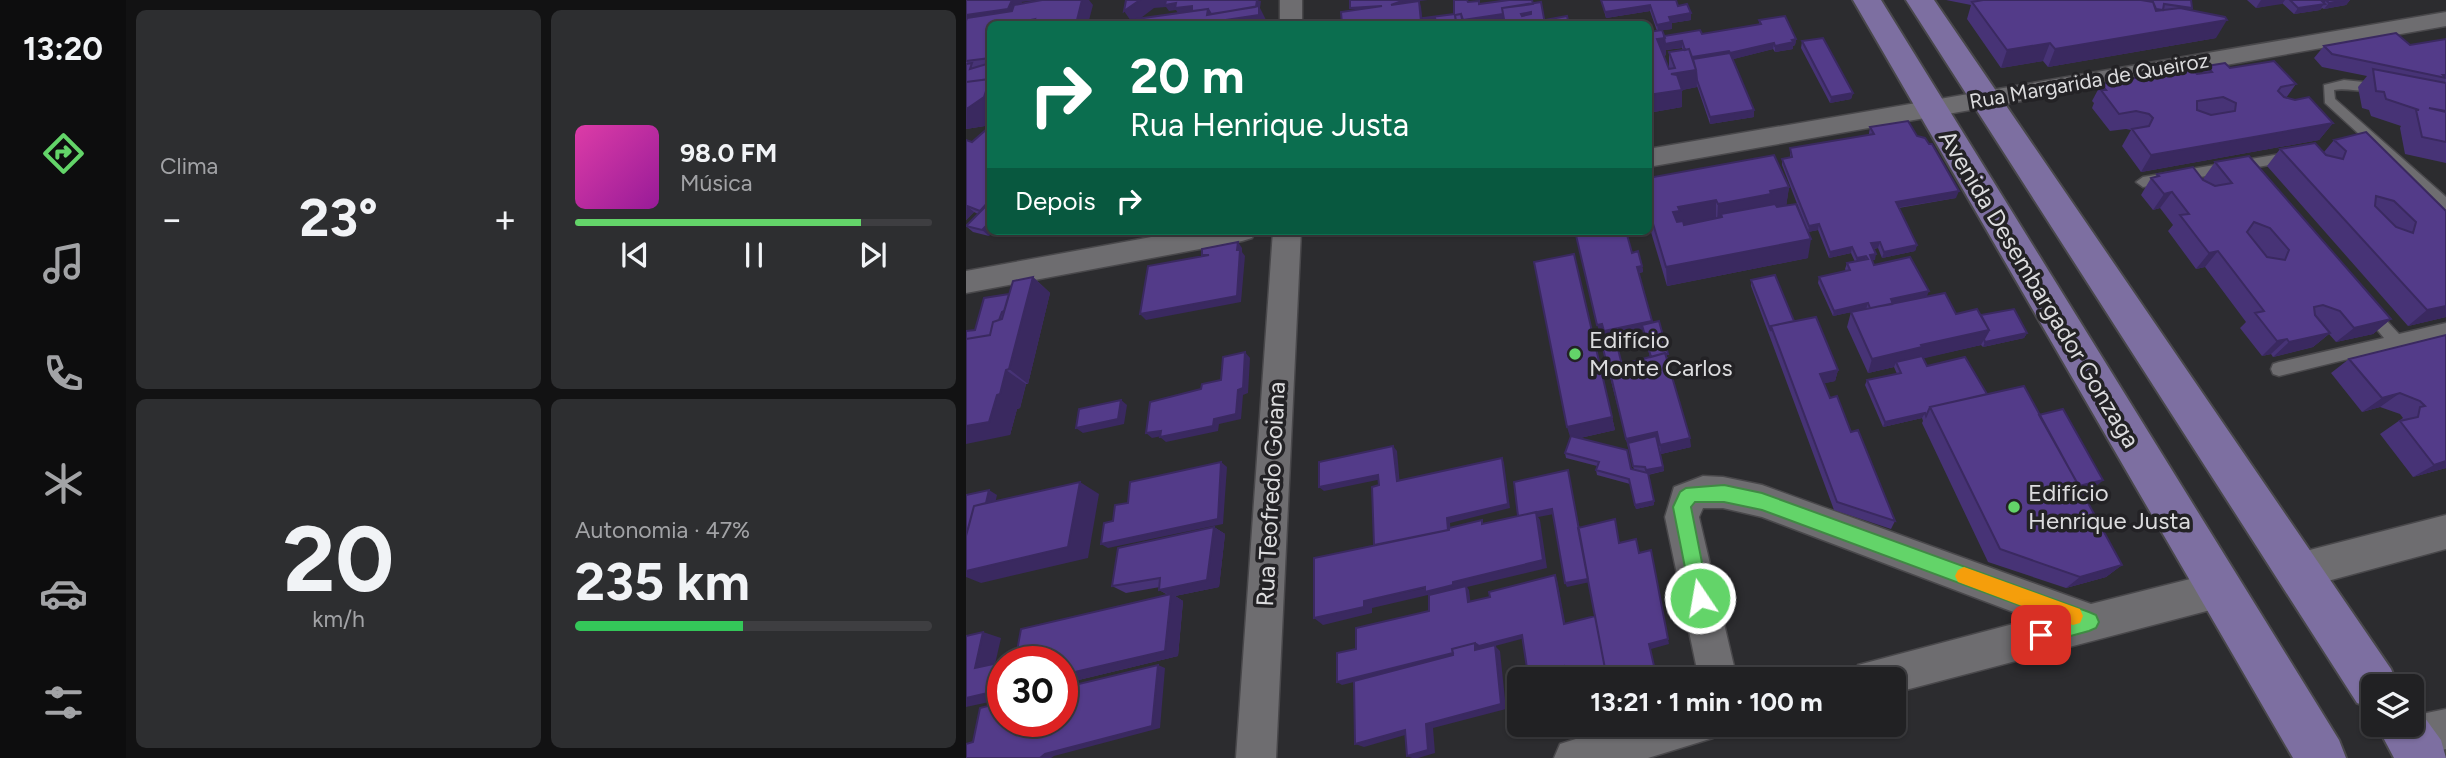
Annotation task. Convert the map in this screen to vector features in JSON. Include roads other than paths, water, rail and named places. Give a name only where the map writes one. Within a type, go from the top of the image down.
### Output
[{"type":"main road","name":"Avenida Desembargador Gonzaga","points":[[1867,0],[2321,758]]},
{"type":"main road","points":[[1920,0],[2366,674]]},
{"type":"street","points":[[1291,0],[1291,21]]},
{"type":"street","name":"Rua Margarida de Queiroz","points":[[1652,157],[2446,19]]},
{"type":"street","points":[[966,282],[1220,235]]},
{"type":"street","name":"Rua Teofredo Goiana","points":[[1256,758],[1287,235]]},
{"type":"street","points":[[1715,667],[1682,517],[1686,498],[1701,492],[1734,495],[1762,502],[2089,622]]},
{"type":"street","points":[[2298,571],[2446,532]]},
{"type":"street","points":[[1906,670],[2218,590]]},
{"type":"street","points":[[1573,758],[1651,737]]},
{"type":"lane","points":[[2390,88],[2344,84],[2328,88],[2329,100],[2373,144],[2446,205]]},
{"type":"lane","points":[[2143,183],[2246,171],[2311,155]]},
{"type":"lane","points":[[2360,300],[2396,341]]},
{"type":"lane","points":[[2279,369],[2446,329]]},
{"type":"place","name":"Edifício Monte Carlos","points":[[1575,354]]},
{"type":"place","name":"Edifício Henrique Justa","points":[[2014,507]]}]
